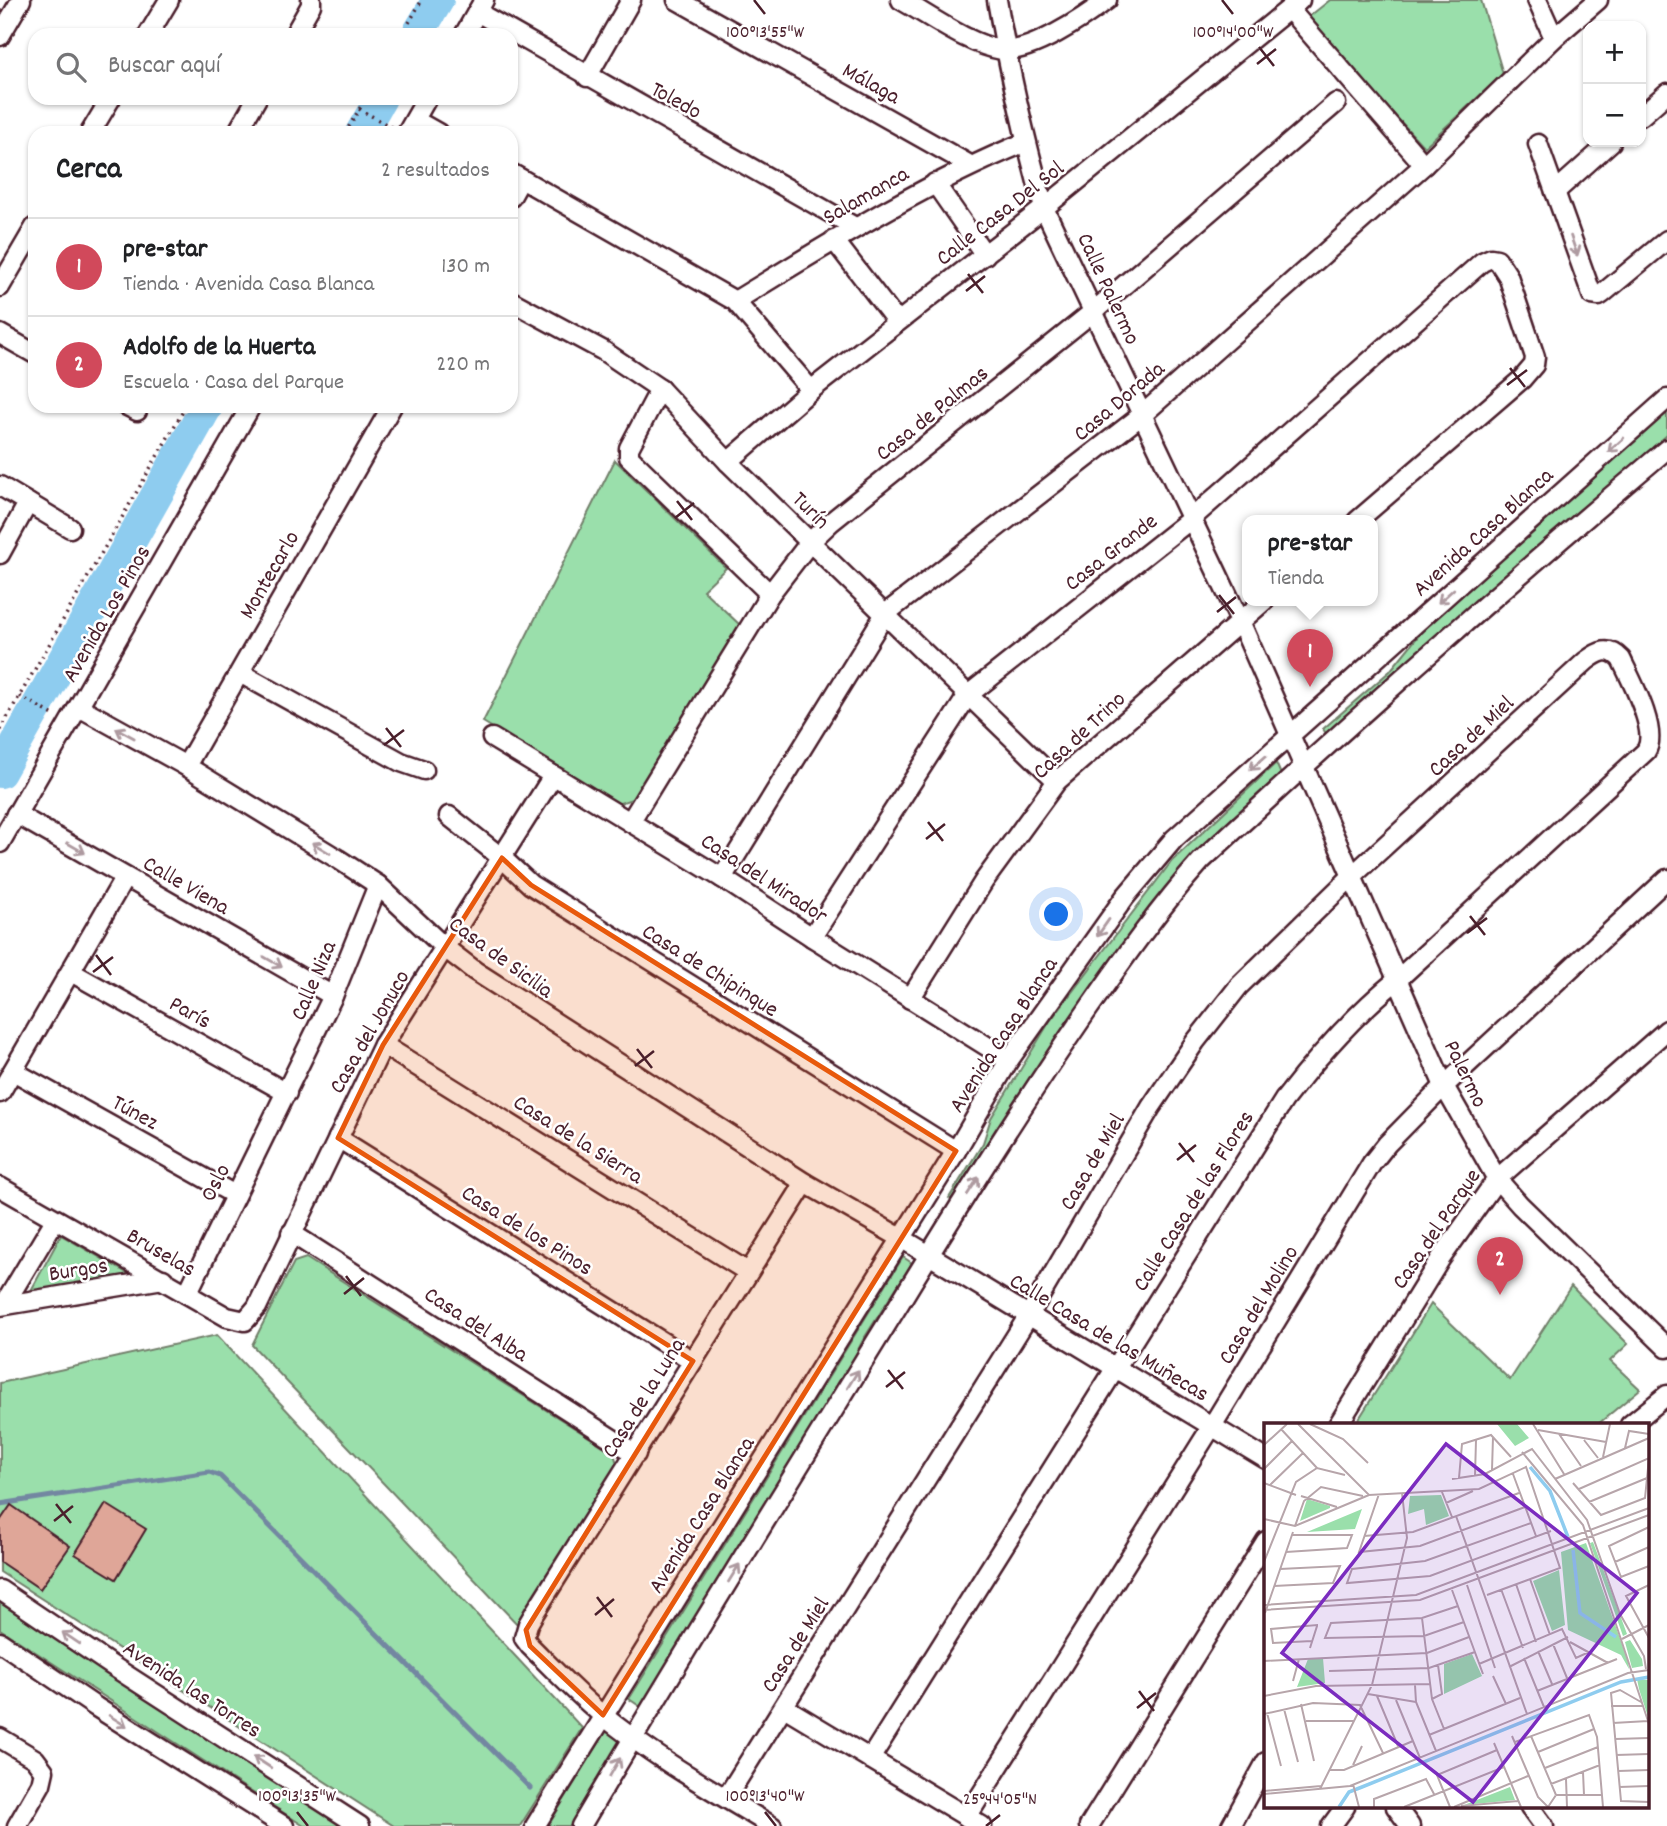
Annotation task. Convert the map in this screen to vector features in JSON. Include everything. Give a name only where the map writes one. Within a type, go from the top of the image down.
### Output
[{"type":"street","points":[[0,36],[21,0]]},
{"type":"street","points":[[152,28],[169,0]]},
{"type":"street","points":[[298,28],[312,0]]},
{"type":"street","points":[[587,77],[631,0]]},
{"type":"street","name":"Málaga","points":[[677,0],[970,165]]},
{"type":"street","points":[[901,0],[975,42],[1005,51],[1041,40],[1070,26],[1107,0]]},
{"type":"street","name":"Calle Palermo","points":[[997,0],[1005,51],[1044,208],[1240,621],[1304,765]]},
{"type":"street","points":[[1538,0],[1554,38]]},
{"type":"street","name":"Casa Dorada","points":[[722,878],[885,614],[1142,415],[1424,165],[1554,38],[1598,0]]},
{"type":"street","points":[[1294,5],[1424,165]]},
{"type":"street","name":"Calle Casa Del Sol","points":[[729,462],[811,390],[1044,208],[1294,5]]},
{"type":"street","points":[[468,28],[480,6]]},
{"type":"street","name":"Toledo","points":[[480,6],[513,28]]},
{"type":"street","name":"Toledo","points":[[518,31],[587,77],[855,228]]},
{"type":"street","points":[[1646,112],[1667,93]]},
{"type":"street","name":"Casa de Palmas","points":[[630,822],[770,594],[810,542],[831,522],[1094,310],[1336,103]]},
{"type":"street","points":[[94,126],[107,105]]},
{"type":"street","points":[[241,126],[253,105]]},
{"type":"street","points":[[411,126],[423,105]]},
{"type":"street","name":"Salamanca","points":[[735,301],[834,240],[935,183],[1026,142]]},
{"type":"street","points":[[1538,144],[1590,293],[1596,297],[1602,294],[1667,240]]},
{"type":"street","points":[[1555,192],[1605,147]]},
{"type":"street","points":[[518,177],[735,301],[811,390]]},
{"type":"street","points":[[935,183],[985,255]]},
{"type":"street","points":[[0,287],[28,239]]},
{"type":"street","points":[[834,240],[897,322]]},
{"type":"street","name":"Casa Grande","points":[[813,937],[968,695],[1191,519],[1482,262],[1491,258],[1497,259],[1508,275],[1535,358],[1534,365],[1529,373],[1364,515]]},
{"type":"street","name":"Turín","points":[[518,304],[602,350],[660,389],[810,542],[1057,781]]},
{"type":"street","points":[[0,334],[28,350]]},
{"type":"street","points":[[660,389],[629,448],[629,457],[770,594]]},
{"type":"street","name":"Avenida Casa Blanca","points":[[535,1826],[956,1151],[1009,1060],[1151,864],[1195,818],[1291,736],[1667,399]]},
{"type":"street","name":"Avenida Los Pinos","points":[[0,843],[247,413]]},
{"type":"street","name":"Montecarlo","points":[[186,766],[388,413]]},
{"type":"street","points":[[581,1826],[632,1737],[1053,1059],[1186,878],[1304,765],[1456,629],[1667,449]]},
{"type":"street","points":[[0,486],[70,527]]},
{"type":"street","points":[[0,554],[29,503]]},
{"type":"street","name":"Casa de Trino","points":[[910,999],[984,881],[1057,781],[1258,606]]},
{"type":"street","name":"Casa de Miel","points":[[726,1798],[1029,1315],[1151,1107],[1195,1042],[1239,986],[1351,877],[1586,661],[1605,650],[1614,652]]},
{"type":"street","name":"Calle Casa de las Flores","points":[[870,1759],[1284,1100],[1340,1032],[1367,1004],[1397,980],[1641,757],[1650,745],[1650,729],[1621,659],[1614,652]]},
{"type":"street","points":[[240,673],[401,762],[424,770]]},
{"type":"street","name":"Casa de Sicilia","points":[[79,707],[186,766],[338,859],[378,885],[445,948],[515,999],[805,1183],[901,1238]]},
{"type":"street","name":"Casa del Mirador","points":[[492,738],[722,878],[1009,1060]]},
{"type":"street","name":"Palermo","points":[[1304,765],[1444,1086],[1497,1179],[1520,1205],[1667,1348]]},
{"type":"street","name":"Casa del Jonuco","points":[[245,1321],[257,1307],[383,1045],[553,776]]},
{"type":"street","name":"Calle Viena","points":[[16,814],[333,996]]},
{"type":"street","name":"Casa de Chipinque","points":[[449,816],[531,885],[956,1151]]},
{"type":"street","points":[[0,1093],[125,877]]},
{"type":"street","name":"Casa del Molino","points":[[975,1821],[1371,1163],[1444,1086],[1667,879]]},
{"type":"street","name":"Calle Niza","points":[[287,1093],[333,996],[378,885]]},
{"type":"street","name":"París","points":[[71,972],[287,1093]]},
{"type":"street","name":"Casa del Parque","points":[[1339,1423],[1441,1258],[1497,1179],[1667,1030]]},
{"type":"street","name":"Casa de la Sierra","points":[[383,1045],[748,1272]]},
{"type":"street","name":"Túnez","points":[[13,1071],[235,1195]]},
{"type":"street","name":"Oslo","points":[[187,1294],[287,1093]]},
{"type":"street","name":"Casa de los Pinos","points":[[338,1138],[693,1361]]},
{"type":"street","name":"Casa de la Luna","points":[[603,1715],[530,1646],[524,1638],[528,1624],[805,1183]]},
{"type":"street","name":"Bruselas","points":[[0,1187],[227,1317],[245,1321]]},
{"type":"street","points":[[2,1305],[55,1220]]},
{"type":"street","name":"Casa del Alba","points":[[291,1233],[636,1454]]},
{"type":"street","name":"Calle Casa de las Muñecas","points":[[901,1238],[1264,1458]]},
{"type":"street","name":"Burgos","points":[[2,1305],[163,1279]]},
{"type":"street","points":[[1632,1423],[1667,1395]]},
{"type":"street","points":[[1089,1826],[1264,1544]]},
{"type":"street","name":"Avenida las Torres","points":[[0,1590],[360,1826]]},
{"type":"street","points":[[0,1642],[96,1707],[284,1826]]},
{"type":"street","points":[[784,1707],[975,1821]]},
{"type":"street","points":[[603,1715],[632,1737],[772,1826]]},
{"type":"street","points":[[0,1738],[34,1759],[44,1771],[41,1784],[17,1826]]},
{"type":"street","points":[[1231,1826],[1264,1766]]},
{"type":"street","points":[[1331,1826],[1344,1808]]},
{"type":"street","points":[[1397,1808],[1410,1826]]},
{"type":"street","points":[[1531,1808],[1544,1826]]},
{"type":"path","points":[[406,28],[422,0]]},
{"type":"path","points":[[349,126],[362,105]]},
{"type":"path","points":[[359,109],[389,126]]},
{"type":"path","points":[[0,730],[182,413]]},
{"type":"path","points":[[20,696],[68,724]]},
{"type":"highlighted area","points":[[502,858],[531,885],[956,1151],[603,1715],[530,1646],[526,1630],[693,1361],[338,1138],[383,1045]]},
{"type":"green space","points":[[1330,0],[1481,0],[1503,74],[1424,147],[1306,19]]},
{"type":"green space","points":[[1667,413],[1667,435],[1327,735],[1323,729],[1390,671],[1423,630]]},
{"type":"green space","points":[[615,460],[726,568],[703,590],[741,626],[635,798],[617,804],[483,722]]},
{"type":"green space","points":[[1276,763],[1282,777],[1194,859],[955,1202],[949,1198],[983,1143],[991,1118],[1050,1021],[1172,861]]},
{"type":"green space","points":[[61,1235],[132,1276],[28,1296]]},
{"type":"green space","points":[[903,1257],[912,1263],[863,1340],[833,1400],[641,1707],[629,1699]]},
{"type":"green space","points":[[306,1258],[614,1453],[618,1468],[518,1625],[252,1345],[294,1262]]},
{"type":"green space","points":[[1571,1286],[1628,1344],[1610,1361],[1640,1389],[1599,1423],[1356,1423],[1431,1304],[1510,1380]]},
{"type":"green space","points":[[217,1335],[582,1728],[520,1826],[394,1826],[0,1572],[0,1383]]},
{"type":"green space","points":[[0,1603],[348,1826],[304,1826],[0,1629]]},
{"type":"green space","points":[[607,1730],[623,1741],[571,1826],[548,1826]]},
{"type":"building","points":[[106,1504],[146,1529],[116,1579],[75,1554]]},
{"type":"building","points":[[11,1505],[70,1546],[40,1589],[0,1562],[0,1521]]},
{"type":"waterway","points":[[421,28],[438,0]]},
{"type":"waterway","points":[[365,126],[377,105]]},
{"type":"waterway","points":[[0,772],[203,413]]},
{"type":"waterway","points":[[0,1504],[209,1472],[220,1476],[530,1788]]},
{"type":"place","name":"pre-star","points":[[1310,687]]},
{"type":"place","name":"Adolfo de la Huerta","points":[[1500,1295]]}]
